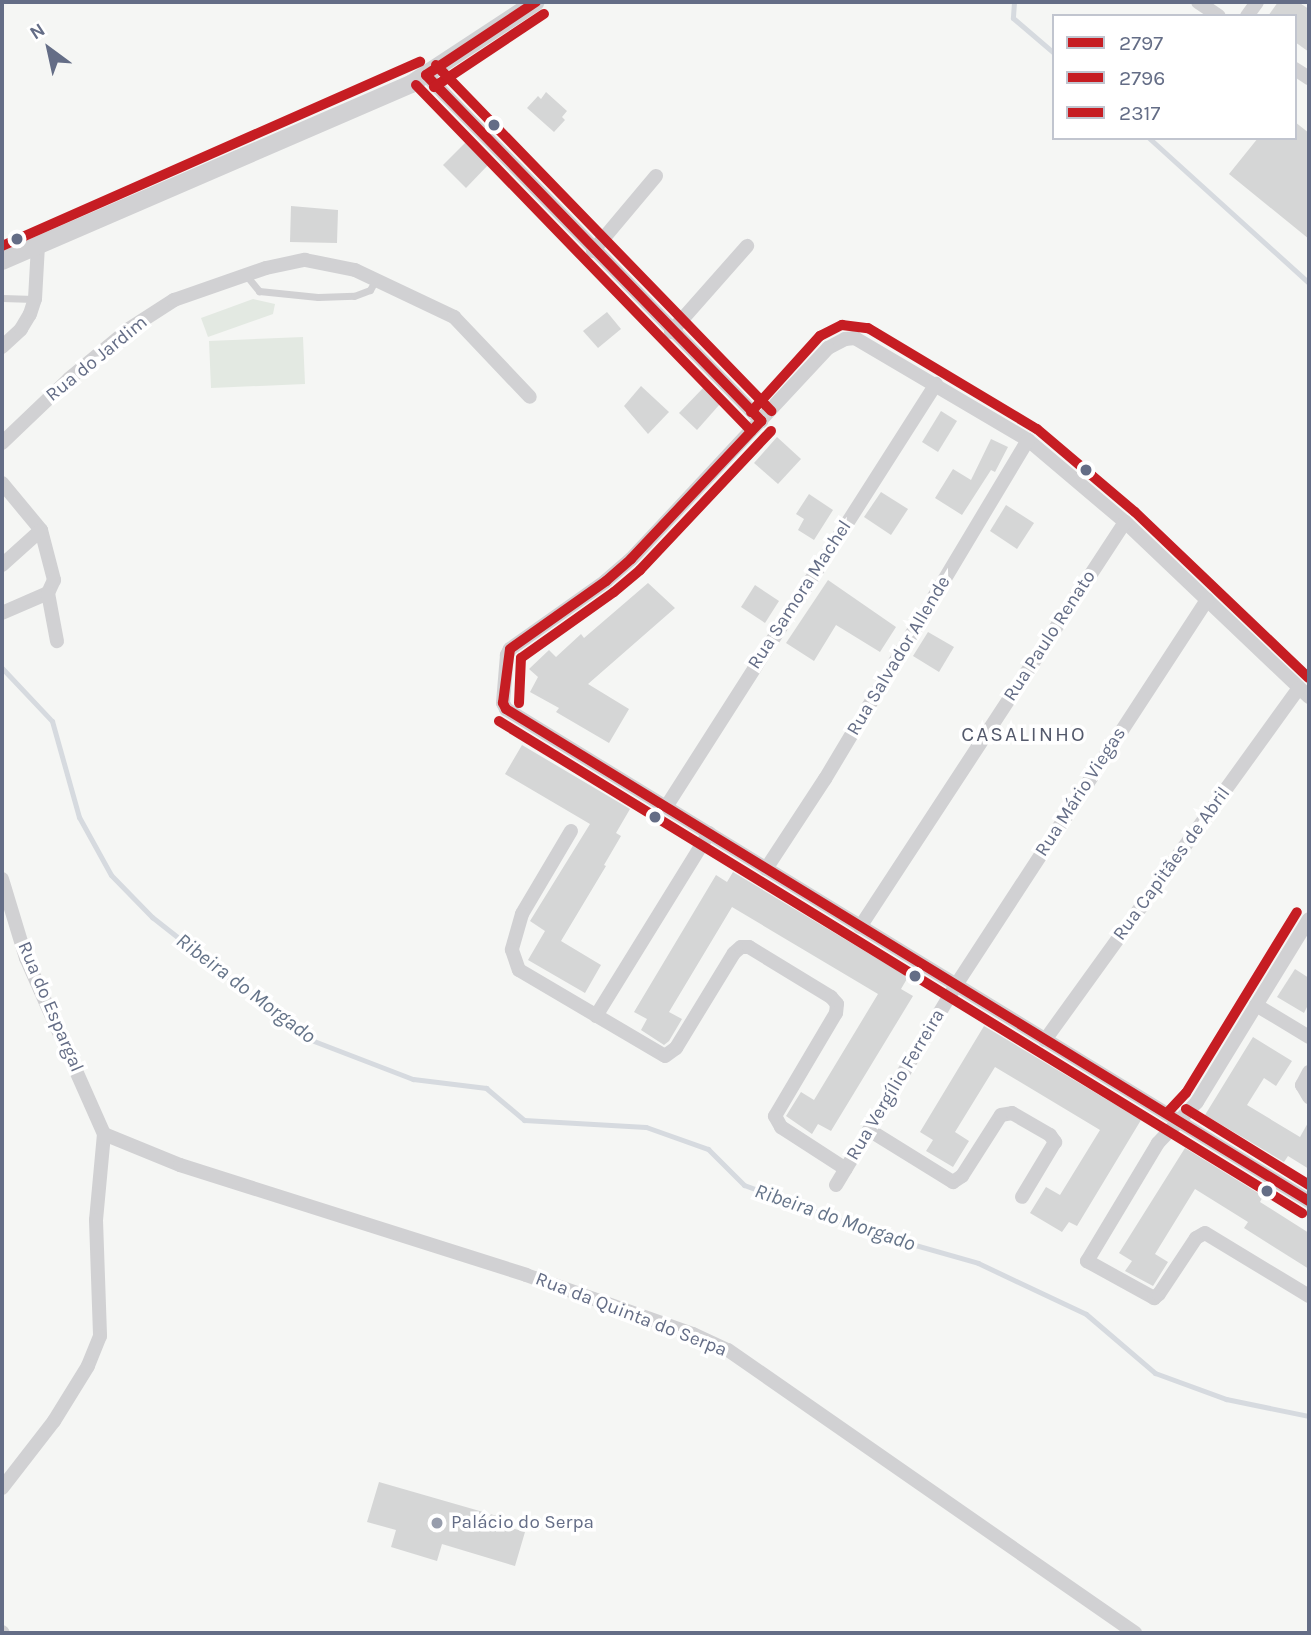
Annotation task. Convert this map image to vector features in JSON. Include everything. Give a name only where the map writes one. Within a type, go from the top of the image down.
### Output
[{"type":"street","points":[[2,261],[426,75],[536,2]]},
{"type":"street","points":[[1198,2],[1216,14]]},
{"type":"street","points":[[426,75],[671,332],[761,421]]},
{"type":"street","points":[[593,251],[656,176]]},
{"type":"street","points":[[2,347],[25,324],[35,299],[38,246]]},
{"type":"street","points":[[671,332],[747,246]]},
{"type":"street","name":"Rua do Jardim","points":[[2,443],[69,379],[129,329],[174,300],[246,275],[305,260],[355,270],[454,317],[530,397]]},
{"type":"street","points":[[1304,692],[1125,522],[1028,440],[863,341],[845,338],[828,348],[622,566],[510,649],[503,703],[506,709],[1309,1201]]},
{"type":"street","name":"Rua Samora Machel","points":[[666,807],[936,384]]},
{"type":"street","name":"Rua Salvador Allende","points":[[766,869],[825,779],[1028,440]]},
{"type":"street","points":[[2,483],[41,530],[54,580],[48,593],[57,641]]},
{"type":"street","name":"Rua Paulo Renato","points":[[860,927],[1125,522]]},
{"type":"street","points":[[2,565],[41,530]]},
{"type":"street","points":[[2,613],[48,593]]},
{"type":"street","name":"Rua Mário Viegas","points":[[956,985],[1207,600]]},
{"type":"street","name":"Rua Capitães de Abril","points":[[1045,1040],[1304,692]]},
{"type":"street","points":[[571,831],[522,914],[512,956],[519,970],[661,1055],[669,1055],[676,1048],[734,953],[745,947],[831,997],[836,1004],[836,1013],[775,1116],[780,1127],[846,1168]]},
{"type":"street","points":[[596,1016],[709,834]]},
{"type":"street","name":"Rua do Espargal","points":[[2,879],[26,958],[104,1134]]},
{"type":"street","points":[[1309,919],[1304,937],[1256,1005],[1197,1102],[1158,1143],[1087,1261],[1154,1298],[1196,1238],[1205,1233],[1309,1296]]},
{"type":"street","name":"Rua Vergílio Ferreira","points":[[836,1185],[956,985]]},
{"type":"street","points":[[1256,1005],[1309,1037]]},
{"type":"street","points":[[1309,1072],[1302,1086],[1309,1097]]},
{"type":"street","points":[[869,1130],[953,1182],[962,1176],[1001,1115],[1012,1113],[1051,1135],[1055,1142],[1022,1197]]},
{"type":"street","points":[[2,1488],[54,1422],[88,1366],[100,1336],[96,1220],[104,1134]]},
{"type":"street","name":"Rua da Quinta do Serpa","points":[[104,1134],[180,1165],[526,1275],[693,1334],[728,1350],[1135,1633]]},
{"type":"lane","points":[[246,275],[259,291],[318,297],[354,296],[370,290],[377,279]]},
{"type":"lane","points":[[2,298],[35,299]]},
{"type":"shaded area","points":[[253,299],[275,304],[273,314],[208,337],[201,318]]},
{"type":"shaded area","points":[[303,337],[305,384],[211,388],[209,341]]},
{"type":"building","points":[[1278,2],[1298,2],[1309,9],[1309,52],[1297,43],[1297,14],[1269,14]]},
{"type":"building","points":[[546,92],[567,111],[562,117],[565,120],[554,132],[527,108],[538,96],[541,99]]},
{"type":"building","points":[[1297,124],[1309,133],[1309,239],[1229,174],[1256,140],[1297,140]]},
{"type":"building","points":[[466,142],[489,164],[466,188],[443,165]]},
{"type":"building","points":[[291,206],[338,210],[337,243],[290,242]]},
{"type":"building","points":[[607,312],[621,329],[598,348],[583,331]]},
{"type":"building","points":[[641,386],[669,412],[648,434],[624,406]]},
{"type":"building","points":[[705,386],[720,404],[697,430],[679,413]]},
{"type":"building","points":[[941,411],[957,421],[938,452],[922,442]]},
{"type":"building","points":[[777,437],[801,459],[778,484],[754,463]]},
{"type":"building","points":[[991,439],[1008,447],[995,472],[991,470],[962,515],[935,498],[953,469],[971,480]]},
{"type":"building","points":[[881,492],[908,509],[891,535],[864,517]]},
{"type":"building","points":[[809,494],[833,510],[814,540],[798,530],[804,519],[796,514]]},
{"type":"building","points":[[1006,505],[1034,523],[1017,549],[990,531]]},
{"type":"building","points":[[828,580],[896,627],[880,652],[836,625],[814,661],[786,643]]},
{"type":"building","points":[[648,583],[675,608],[588,684],[629,709],[609,743],[556,712],[559,708],[530,692],[538,677],[529,669],[549,650],[556,657],[581,634],[584,638]]},
{"type":"building","points":[[755,585],[779,601],[765,623],[741,607]]},
{"type":"building","points":[[928,632],[954,647],[939,672],[913,656]]},
{"type":"building","points":[[522,745],[630,809],[616,833],[621,836],[604,865],[606,866],[561,941],[601,965],[585,993],[528,960],[545,931],[530,921],[590,824],[505,774]]},
{"type":"building","points":[[733,872],[908,977],[901,989],[913,996],[831,1131],[818,1124],[812,1134],[786,1116],[801,1092],[814,1100],[878,994],[732,907],[669,1012],[682,1019],[669,1041],[664,1045],[641,1030],[647,1019],[634,1012],[716,875],[727,882]]},
{"type":"building","points":[[1295,969],[1309,978],[1309,1003],[1304,1013],[1277,997]]},
{"type":"building","points":[[984,1026],[1141,1120],[1077,1226],[1069,1222],[1062,1232],[1030,1213],[1046,1187],[1060,1195],[1100,1130],[995,1067],[955,1132],[969,1141],[953,1167],[926,1151],[933,1140],[920,1132]]},
{"type":"building","points":[[1253,1037],[1292,1061],[1276,1086],[1264,1078],[1247,1105],[1300,1137],[1309,1121],[1309,1169],[1288,1156],[1284,1162],[1205,1115]]},
{"type":"building","points":[[1185,1148],[1263,1196],[1260,1202],[1309,1233],[1309,1269],[1244,1228],[1248,1222],[1195,1189],[1155,1254],[1168,1262],[1153,1286],[1125,1271],[1132,1261],[1119,1253]]},
{"type":"building","name":"Palácio do Serpa","points":[[379,1482],[504,1518],[502,1525],[525,1532],[515,1566],[442,1544],[437,1561],[391,1547],[396,1530],[367,1522]]},
{"type":"waterway","points":[[1014,2],[1013,18],[1052,51]]},
{"type":"waterway","points":[[1151,140],[1309,283]]},
{"type":"waterway","name":"Ribeira do Morgado","points":[[2,668],[52,721],[79,817],[111,875],[152,917],[306,1038],[413,1079],[486,1088],[524,1120],[646,1127],[708,1149],[744,1185],[880,1235],[978,1263],[1086,1314],[1155,1373],[1226,1399],[1309,1416]]},
{"type":"transit line","name":"2797","points":[[426,75],[536,2]]},
{"type":"transit line","name":"2796","points":[[434,87],[544,14]]},
{"type":"transit line","name":"2317","points":[[2,246],[420,62]]},
{"type":"transit line","name":"2317","points":[[436,65],[771,411]]},
{"type":"transit line","name":"2797","points":[[426,75],[761,421]]},
{"type":"transit line","name":"2796","points":[[416,85],[751,431]]},
{"type":"transit line","name":"2317","points":[[751,412],[820,336],[842,325],[868,328],[1037,429],[1135,512],[1309,678]]},
{"type":"transit line","name":"2797","points":[[506,709],[503,703],[510,649],[606,581],[631,559],[761,421]]},
{"type":"transit line","name":"2796","points":[[519,703],[521,658],[614,592],[640,570],[771,431]]},
{"type":"transit line","name":"2797","points":[[506,709],[1309,1201]]},
{"type":"transit line","name":"2796","points":[[499,721],[1302,1213]]},
{"type":"transit line","name":"2317","points":[[1169,1111],[1186,1093],[1297,912]]},
{"type":"transit line","name":"2317","points":[[1186,1109],[1309,1185]]},
{"type":"place","name":"Palácio do Serpa","points":[[437,1523]]},
{"type":"district","name":"CASALINHO","points":[[1024,734]]}]
